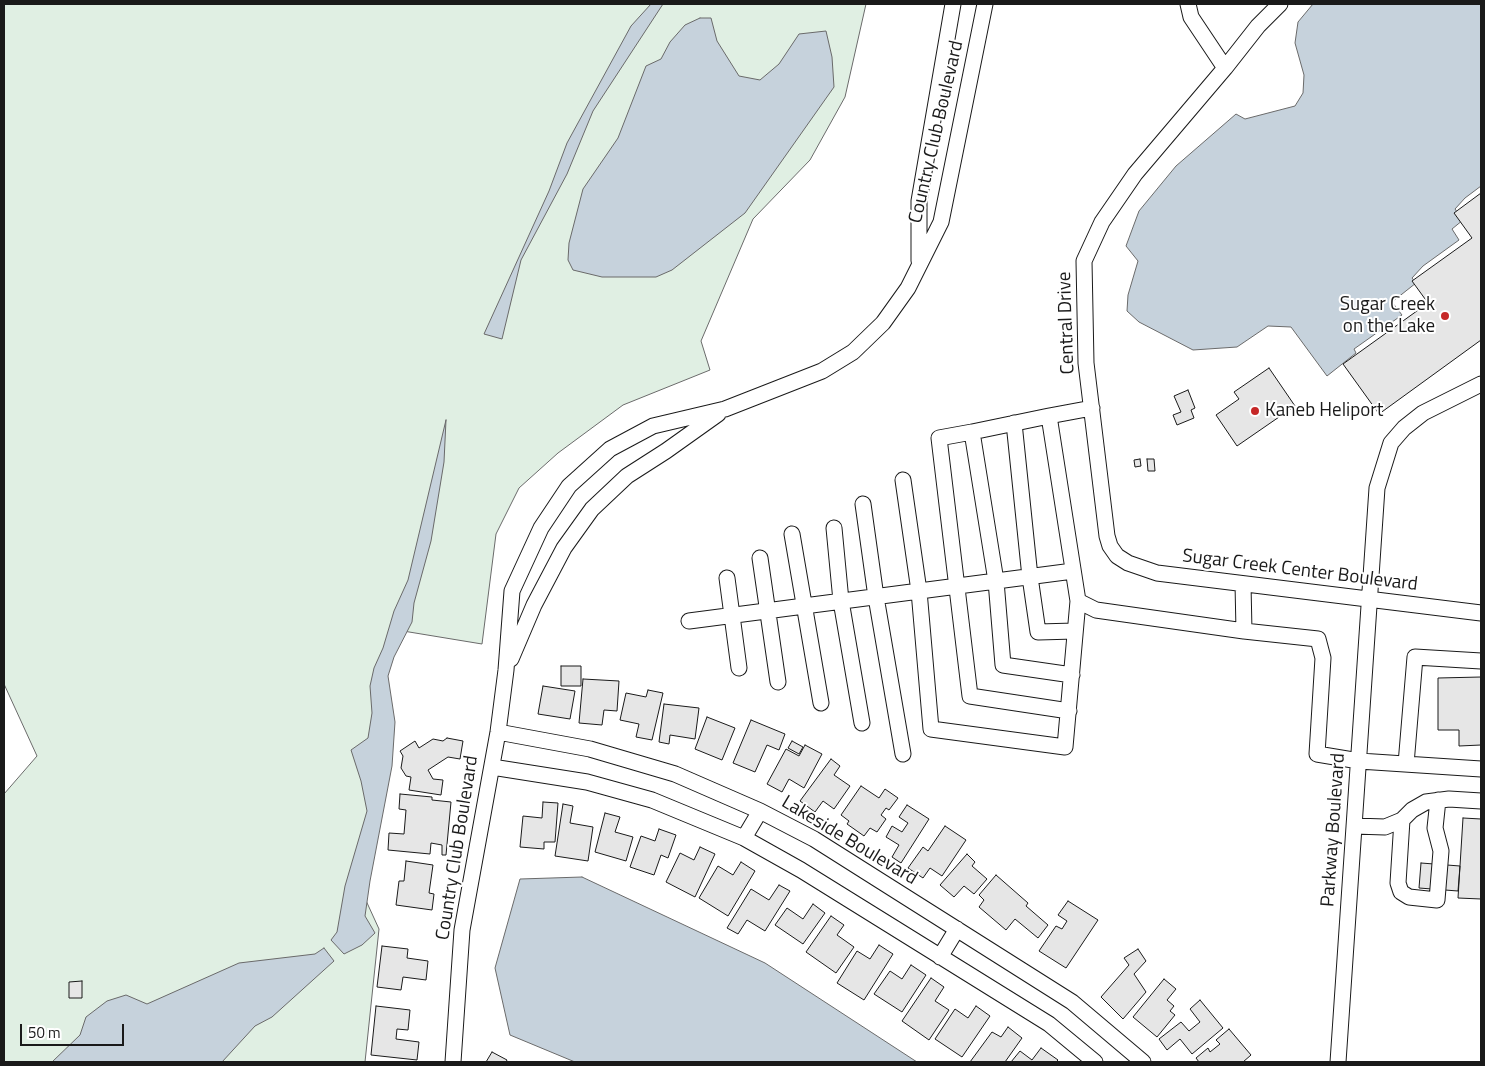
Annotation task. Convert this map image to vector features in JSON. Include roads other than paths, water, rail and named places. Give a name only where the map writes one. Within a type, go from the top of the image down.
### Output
[{"type":"street","name":"Country Club Boulevard","points":[[919,265],[919,201],[953,4]]},
{"type":"street","name":"Country Club Boulevard","points":[[453,1062],[462,930],[498,732],[506,670],[512,591],[541,528],[569,486],[610,449],[653,426],[725,409],[822,371],[853,352],[883,323],[908,288],[941,222],[985,4]]},
{"type":"street","points":[[1188,4],[1192,17],[1225,68]]},
{"type":"street","name":"Central Drive","points":[[1117,556],[1107,536],[1086,363],[1084,261],[1102,222],[1135,174],[1258,26],[1280,4]]},
{"type":"street","name":"Parkway Boulevard","points":[[1338,1062],[1377,488],[1391,443],[1404,428],[1423,413],[1481,384]]},
{"type":"street","points":[[1068,711],[970,696],[939,438],[1092,408]]},
{"type":"street","name":"Country Club Boulevard","points":[[506,670],[538,597],[564,548],[592,509],[626,476],[666,451],[725,409]]},
{"type":"street","points":[[903,480],[919,591],[931,729],[1065,747],[1078,601],[1049,416]]},
{"type":"street","points":[[1014,423],[1030,576],[1038,632],[1075,631]]},
{"type":"street","points":[[972,432],[996,581],[1003,665],[1072,675]]},
{"type":"street","points":[[863,504],[876,597],[903,754]]},
{"type":"street","points":[[834,528],[841,601],[862,723]]},
{"type":"street","points":[[792,534],[821,702]]},
{"type":"street","name":"Sugar Creek Center Boulevard","points":[[1117,556],[1128,564],[1157,573],[1481,613]]},
{"type":"street","points":[[760,558],[778,682]]},
{"type":"street","points":[[689,621],[1073,571]]},
{"type":"street","points":[[726,578],[739,668]]},
{"type":"street","points":[[1243,584],[1244,631]]},
{"type":"street","points":[[1078,601],[1096,610],[1244,631],[1318,639],[1323,658],[1316,754],[1359,761],[1481,769]]},
{"type":"street","points":[[1406,764],[1415,657],[1481,662]]},
{"type":"street","name":"Lakeside Boulevard","points":[[498,732],[590,750],[675,774],[760,811],[814,839],[1072,1002],[1141,1062]]},
{"type":"street","points":[[492,767],[587,782],[652,800],[744,838],[801,870],[1049,1024],[1095,1062]]},
{"type":"street","points":[[1402,820],[1398,883],[1401,892],[1409,897],[1437,900],[1441,852],[1435,828],[1438,800]]},
{"type":"street","points":[[1354,826],[1385,828],[1402,820],[1412,810],[1426,802],[1438,800],[1481,801]]},
{"type":"street","points":[[744,838],[760,811]]},
{"type":"street","points":[[940,957],[957,929]]},
{"type":"place","name":"Sugar Creek on the Lake","points":[[1445,316]]},
{"type":"place","name":"Kaneb Heliport","points":[[1255,411]]}]
